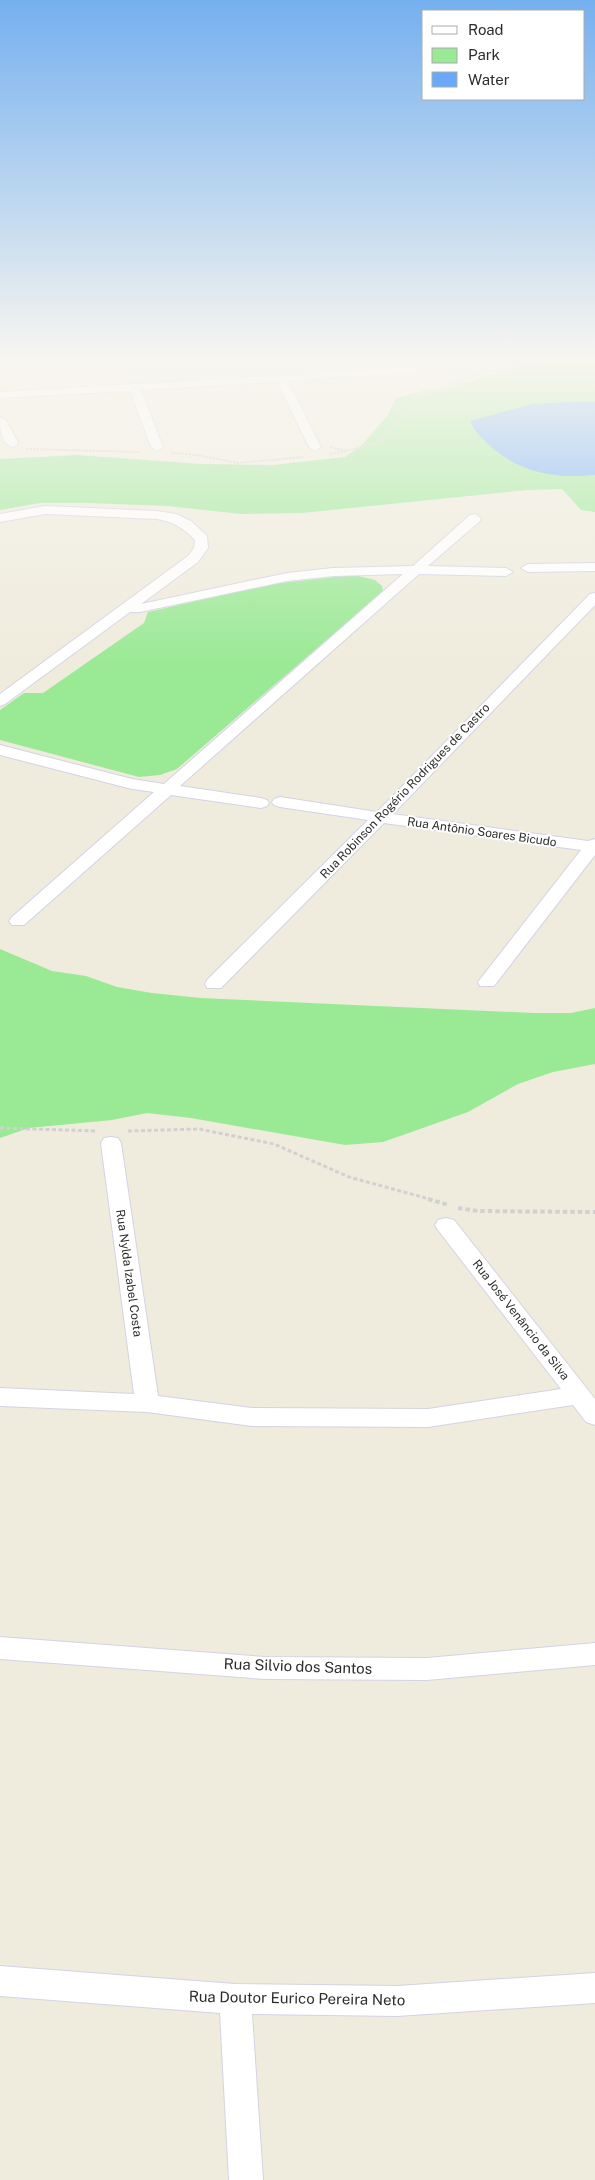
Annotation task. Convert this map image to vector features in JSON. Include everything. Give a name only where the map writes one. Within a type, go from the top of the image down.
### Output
[{"type":"street","points":[[0,518],[44,510],[157,515],[176,518],[196,531],[202,539],[202,548],[193,559],[0,701]]},
{"type":"street","points":[[18,921],[475,518]]},
{"type":"street","points":[[528,568],[595,567]]},
{"type":"street","points":[[123,609],[140,608],[258,582],[308,574],[360,571],[506,572]]},
{"type":"street","points":[[172,575],[188,586],[212,592]]},
{"type":"street","name":"Rua Robinson Rogério Rodrigues de Castro","points":[[214,984],[382,816],[595,597]]},
{"type":"street","points":[[0,750],[165,791],[261,803]]},
{"type":"street","name":"Rua Antônio Soares Bicudo","points":[[280,802],[382,816],[482,833],[594,846]]},
{"type":"street","points":[[487,982],[594,846]]},
{"type":"street","name":"Rua Nylda Izabel Costa","points":[[111,1135],[147,1403]]},
{"type":"street","name":"Rua José Venâncio da Silva","points":[[446,1224],[595,1416]]},
{"type":"street","points":[[0,1397],[147,1403],[252,1418],[428,1418],[579,1395]]},
{"type":"street","name":"Rua Silvio dos Santos","points":[[0,1648],[275,1668],[427,1669],[595,1654]]},
{"type":"street","name":"Rua Doutor Eurico Pereira Neto","points":[[0,1981],[235,2000],[397,2001],[595,1988]]},
{"type":"street","points":[[235,2000],[246,2180]]},
{"type":"path","points":[[232,462],[252,462]]},
{"type":"path","points":[[0,1128],[111,1135],[199,1129],[274,1144],[349,1177],[478,1211],[595,1212]]},
{"type":"green space","points":[[0,462],[170,462],[273,465],[302,462],[595,462],[595,512],[581,510],[562,489],[527,490],[302,513],[241,514],[167,506],[86,503],[40,503],[0,510]]},
{"type":"green space","points":[[354,575],[375,580],[382,586],[383,591],[177,769],[160,775],[139,777],[0,740],[0,710],[24,693],[43,693],[144,623],[148,612],[271,584]]},
{"type":"green space","points":[[0,949],[52,971],[86,976],[117,987],[201,998],[533,1013],[571,1013],[595,1008],[595,1064],[553,1072],[518,1084],[468,1112],[383,1142],[345,1145],[191,1118],[147,1113],[112,1120],[29,1128],[0,1138]]},
{"type":"water","points":[[513,462],[595,462],[595,475],[552,475],[526,468]]}]
